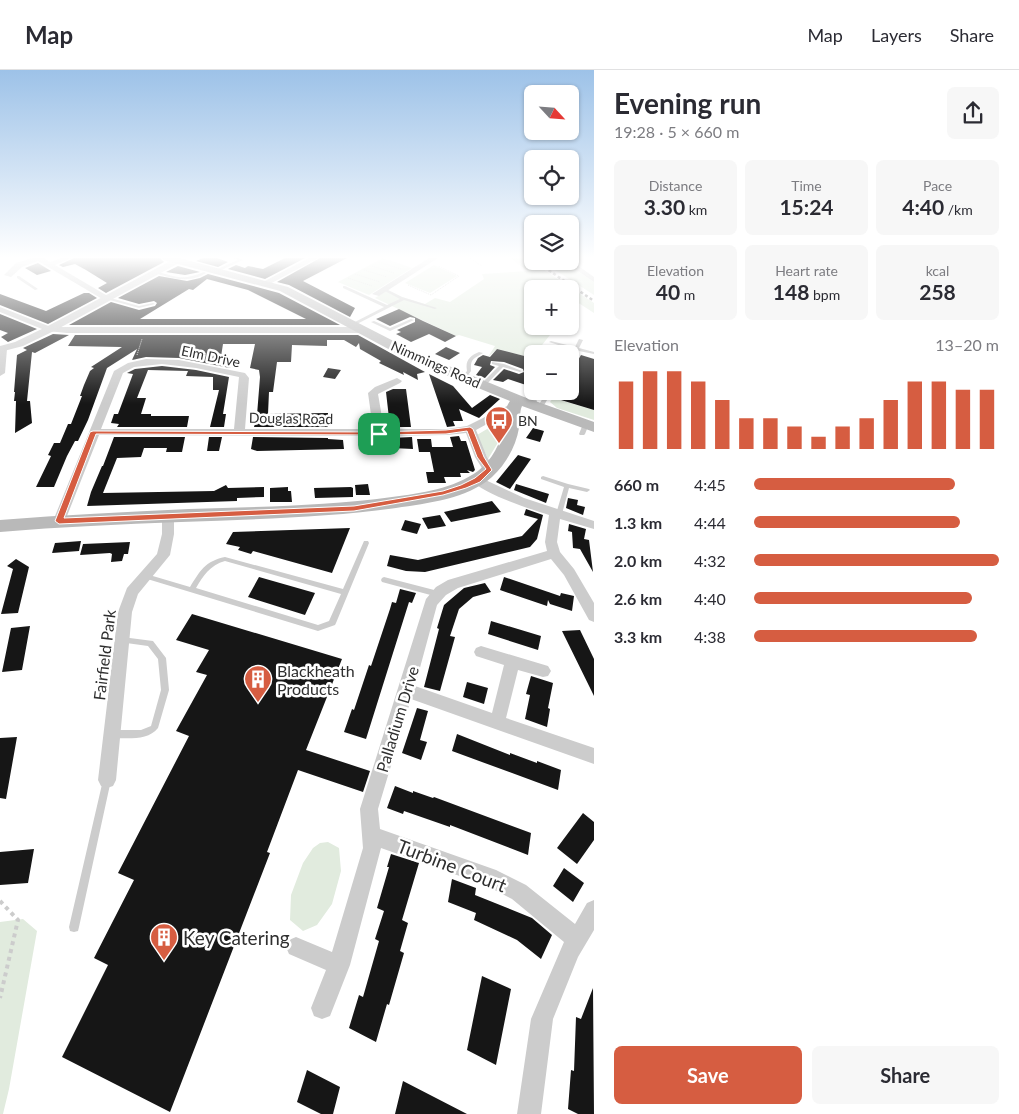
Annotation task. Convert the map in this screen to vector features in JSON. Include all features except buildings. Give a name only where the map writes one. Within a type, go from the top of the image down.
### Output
[{"type":"main road","name":"Nimmings Road","points":[[320,307],[412,356],[528,402],[587,428]]},
{"type":"main road","points":[[0,526],[59,521],[354,508],[425,497],[464,487],[483,475],[497,460],[511,436],[514,421],[528,402]]},
{"type":"street","points":[[0,373],[1,349],[19,344],[91,307]]},
{"type":"street","points":[[0,309],[50,329],[145,331],[358,327]]},
{"type":"street","name":"Elm Drive","points":[[93,432],[119,371],[134,364],[191,364],[242,375],[244,378],[239,432]]},
{"type":"street","points":[[379,434],[373,393],[396,381]]},
{"type":"street","name":"Douglas Road","points":[[93,432],[379,434],[446,432],[470,429],[528,402]]},
{"type":"street","points":[[470,429],[481,457],[483,475],[503,495],[594,525]]},
{"type":"street","points":[[59,521],[93,432]]},
{"type":"street","points":[[557,514],[551,542],[554,553],[569,572],[594,616]]},
{"type":"street","name":"Fairfield Park","points":[[107,780],[125,612],[132,592],[163,555],[168,534],[168,516]]},
{"type":"street","points":[[438,594],[453,584],[554,553]]},
{"type":"street","name":"Palladium Drive","points":[[322,1008],[339,965],[372,848],[369,809],[431,603],[438,594]]},
{"type":"street","points":[[481,652],[543,671]]},
{"type":"street","points":[[497,723],[513,661]]},
{"type":"street","points":[[406,690],[594,756]]},
{"type":"street","name":"Turbine Court","points":[[371,835],[489,877],[519,892],[577,939]]},
{"type":"street","points":[[529,1114],[542,1019],[571,950],[594,910]]},
{"type":"street","points":[[296,947],[339,965]]},
{"type":"lane","points":[[358,327],[387,307]]},
{"type":"lane","points":[[431,307],[436,308]]},
{"type":"lane","points":[[375,337],[412,320]]},
{"type":"lane","points":[[373,322],[390,330]]},
{"type":"lane","points":[[578,345],[581,340]]},
{"type":"lane","points":[[551,342],[562,345]]},
{"type":"lane","points":[[579,350],[594,354]]},
{"type":"lane","points":[[464,377],[469,370],[470,358],[481,353]]},
{"type":"lane","points":[[494,362],[520,371]]},
{"type":"lane","points":[[483,385],[502,365]]},
{"type":"lane","points":[[543,478],[587,490]]},
{"type":"lane","points":[[557,514],[568,486]]},
{"type":"lane","points":[[146,576],[318,628],[332,623],[366,543]]},
{"type":"lane","points":[[191,590],[205,569],[214,561],[225,559],[345,592]]},
{"type":"lane","points":[[384,580],[438,594]]},
{"type":"lane","points":[[112,734],[142,734],[154,728],[165,690],[162,658],[150,642],[122,640]]},
{"type":"lane","points":[[74,927],[107,780]]},
{"type":"path","points":[[134,364],[145,331]]},
{"type":"path","points":[[0,901],[18,920],[0,998]]},
{"type":"shaded area","points":[[394,307],[524,307],[524,335],[550,335],[542,345],[524,345],[524,356],[497,349],[488,357],[495,346],[459,335],[456,336]]},
{"type":"shaded area","points":[[584,307],[594,307],[594,313]]},
{"type":"shaded area","points":[[552,400],[560,400],[594,410],[594,420],[557,408],[550,402]]},
{"type":"shaded area","points":[[497,423],[508,426],[488,459],[477,435]]},
{"type":"shaded area","points":[[328,842],[339,848],[341,871],[332,904],[317,925],[303,931],[290,920],[291,895],[303,863],[313,848],[320,843]]},
{"type":"shaded area","points":[[23,919],[37,931],[9,1089],[3,1114],[0,1114],[0,922]]},
{"type":"place","name":"BN","points":[[499,444]]},
{"type":"place","name":"Blackheath Products","points":[[258,703]]},
{"type":"place","name":"Key Catering","points":[[164,961]]},
{"type":"route","points":[[470,429],[481,457],[489,470],[477,480],[464,487],[443,493],[354,508],[59,521],[93,432],[379,434],[446,432],[470,429]]}]
